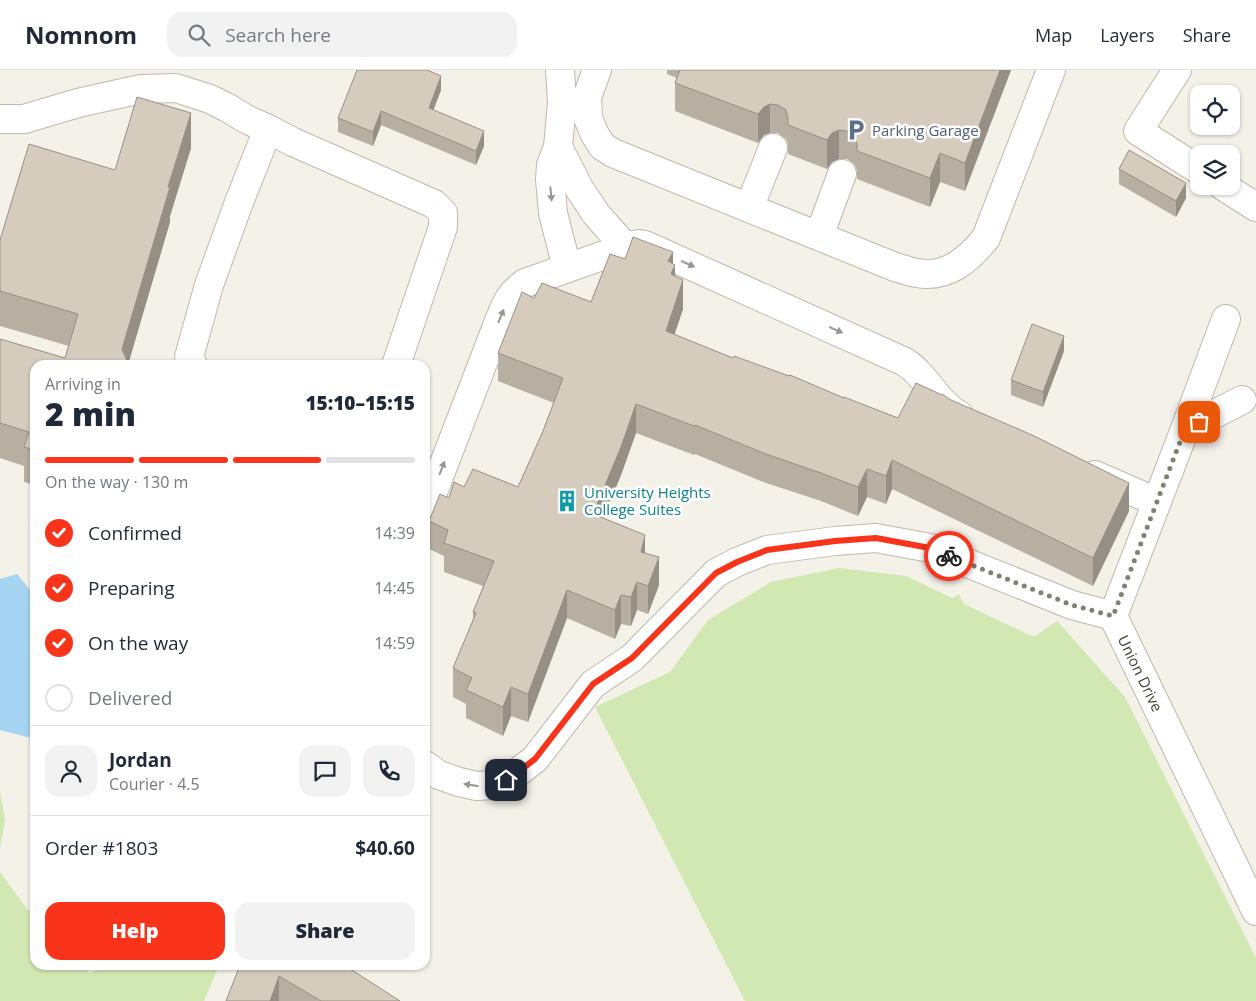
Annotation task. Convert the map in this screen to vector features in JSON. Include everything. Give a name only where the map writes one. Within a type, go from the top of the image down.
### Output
[{"type":"lane","points":[[560,70],[562,103],[558,147],[551,164],[550,179],[553,213],[567,268]]},
{"type":"lane","points":[[597,70],[587,97],[588,118],[602,146],[613,153],[895,267],[919,274],[951,270],[986,238],[1051,70]]},
{"type":"lane","points":[[1177,70],[1138,131],[1190,164]]},
{"type":"lane","points":[[0,119],[24,120],[78,103],[142,89],[176,88],[210,98],[246,119],[293,142],[434,204],[443,213],[443,227],[398,360]]},
{"type":"lane","points":[[190,360],[189,357],[209,285],[268,129]]},
{"type":"lane","points":[[558,147],[579,188],[596,214],[626,248]]},
{"type":"lane","points":[[748,208],[773,148]]},
{"type":"lane","points":[[819,236],[842,174]]},
{"type":"lane","points":[[1237,195],[1256,207]]},
{"type":"lane","points":[[430,500],[507,302],[514,291],[526,283],[639,244],[899,358],[917,372],[938,399],[957,414],[984,426]]},
{"type":"lane","points":[[430,769],[439,775],[477,786],[493,785],[506,780],[535,759],[593,684],[632,658],[716,573],[767,550],[835,541],[876,538],[930,548],[1072,605],[1113,616],[1226,319]]},
{"type":"lane","points":[[1185,429],[1242,400]]},
{"type":"lane","points":[[1075,466],[1157,502]]},
{"type":"lane","name":"Union Drive","points":[[1113,616],[1256,911]]},
{"type":"green space","points":[[839,568],[906,576],[952,598],[959,594],[964,604],[1034,637],[1057,621],[1125,697],[1256,958],[1256,1001],[745,1001],[595,707],[670,672],[708,620],[771,582]]},
{"type":"green space","points":[[0,791],[5,820],[0,849]]},
{"type":"green space","points":[[0,872],[30,911],[30,970],[88,970],[89,973],[97,970],[217,970],[204,1001],[0,1001]]},
{"type":"water","points":[[17,574],[30,590],[30,738],[0,730],[0,579]]},
{"type":"building","points":[[357,70],[427,70],[441,76],[429,108],[484,131],[476,151],[381,111],[373,132],[338,118]]},
{"type":"building","name":"Parking Garage","points":[[680,70],[1000,70],[965,163],[940,153],[930,178],[857,151],[857,143],[854,136],[847,131],[839,130],[832,133],[827,140],[788,125],[786,110],[778,105],[770,104],[764,107],[758,114],[675,83]]},
{"type":"building","points":[[137,97],[191,113],[122,349],[127,360],[30,360],[30,449],[24,447],[29,432],[0,423],[0,339],[65,358],[78,314],[0,291],[0,240],[29,144],[115,170]]},
{"type":"building","points":[[1129,150],[1186,183],[1176,201],[1119,169]]},
{"type":"building","points":[[633,237],[673,252],[668,261],[675,265],[671,274],[683,280],[666,331],[733,358],[734,356],[790,375],[898,418],[916,383],[1032,435],[1129,483],[1093,558],[892,460],[886,476],[867,469],[858,487],[636,404],[621,447],[593,514],[645,535],[641,552],[659,557],[648,586],[637,582],[631,597],[621,595],[615,610],[567,590],[528,694],[511,687],[503,707],[466,690],[472,678],[453,668],[476,613],[473,612],[494,561],[444,543],[448,530],[430,521],[430,519],[440,494],[449,498],[454,482],[464,487],[473,469],[518,487],[543,431],[563,378],[498,353],[522,292],[534,298],[542,283],[591,302],[610,254],[625,259]]},
{"type":"building","points":[[1032,324],[1064,336],[1043,392],[1011,380]]},
{"type":"building","points":[[238,970],[352,970],[400,1001],[321,1001],[279,976],[270,1001],[226,1001]]},
{"type":"way so far","points":[[949,556],[1072,605],[1113,616],[1185,429],[1199,422]]},
{"type":"place","name":"Parking Garage","points":[[856,130]]},
{"type":"place","name":"University Heights College Suites","points":[[567,501]]},
{"type":"route","points":[[506,780],[535,759],[593,684],[632,658],[716,573],[737,562],[767,550],[835,541],[876,538],[930,548],[949,556]]}]
